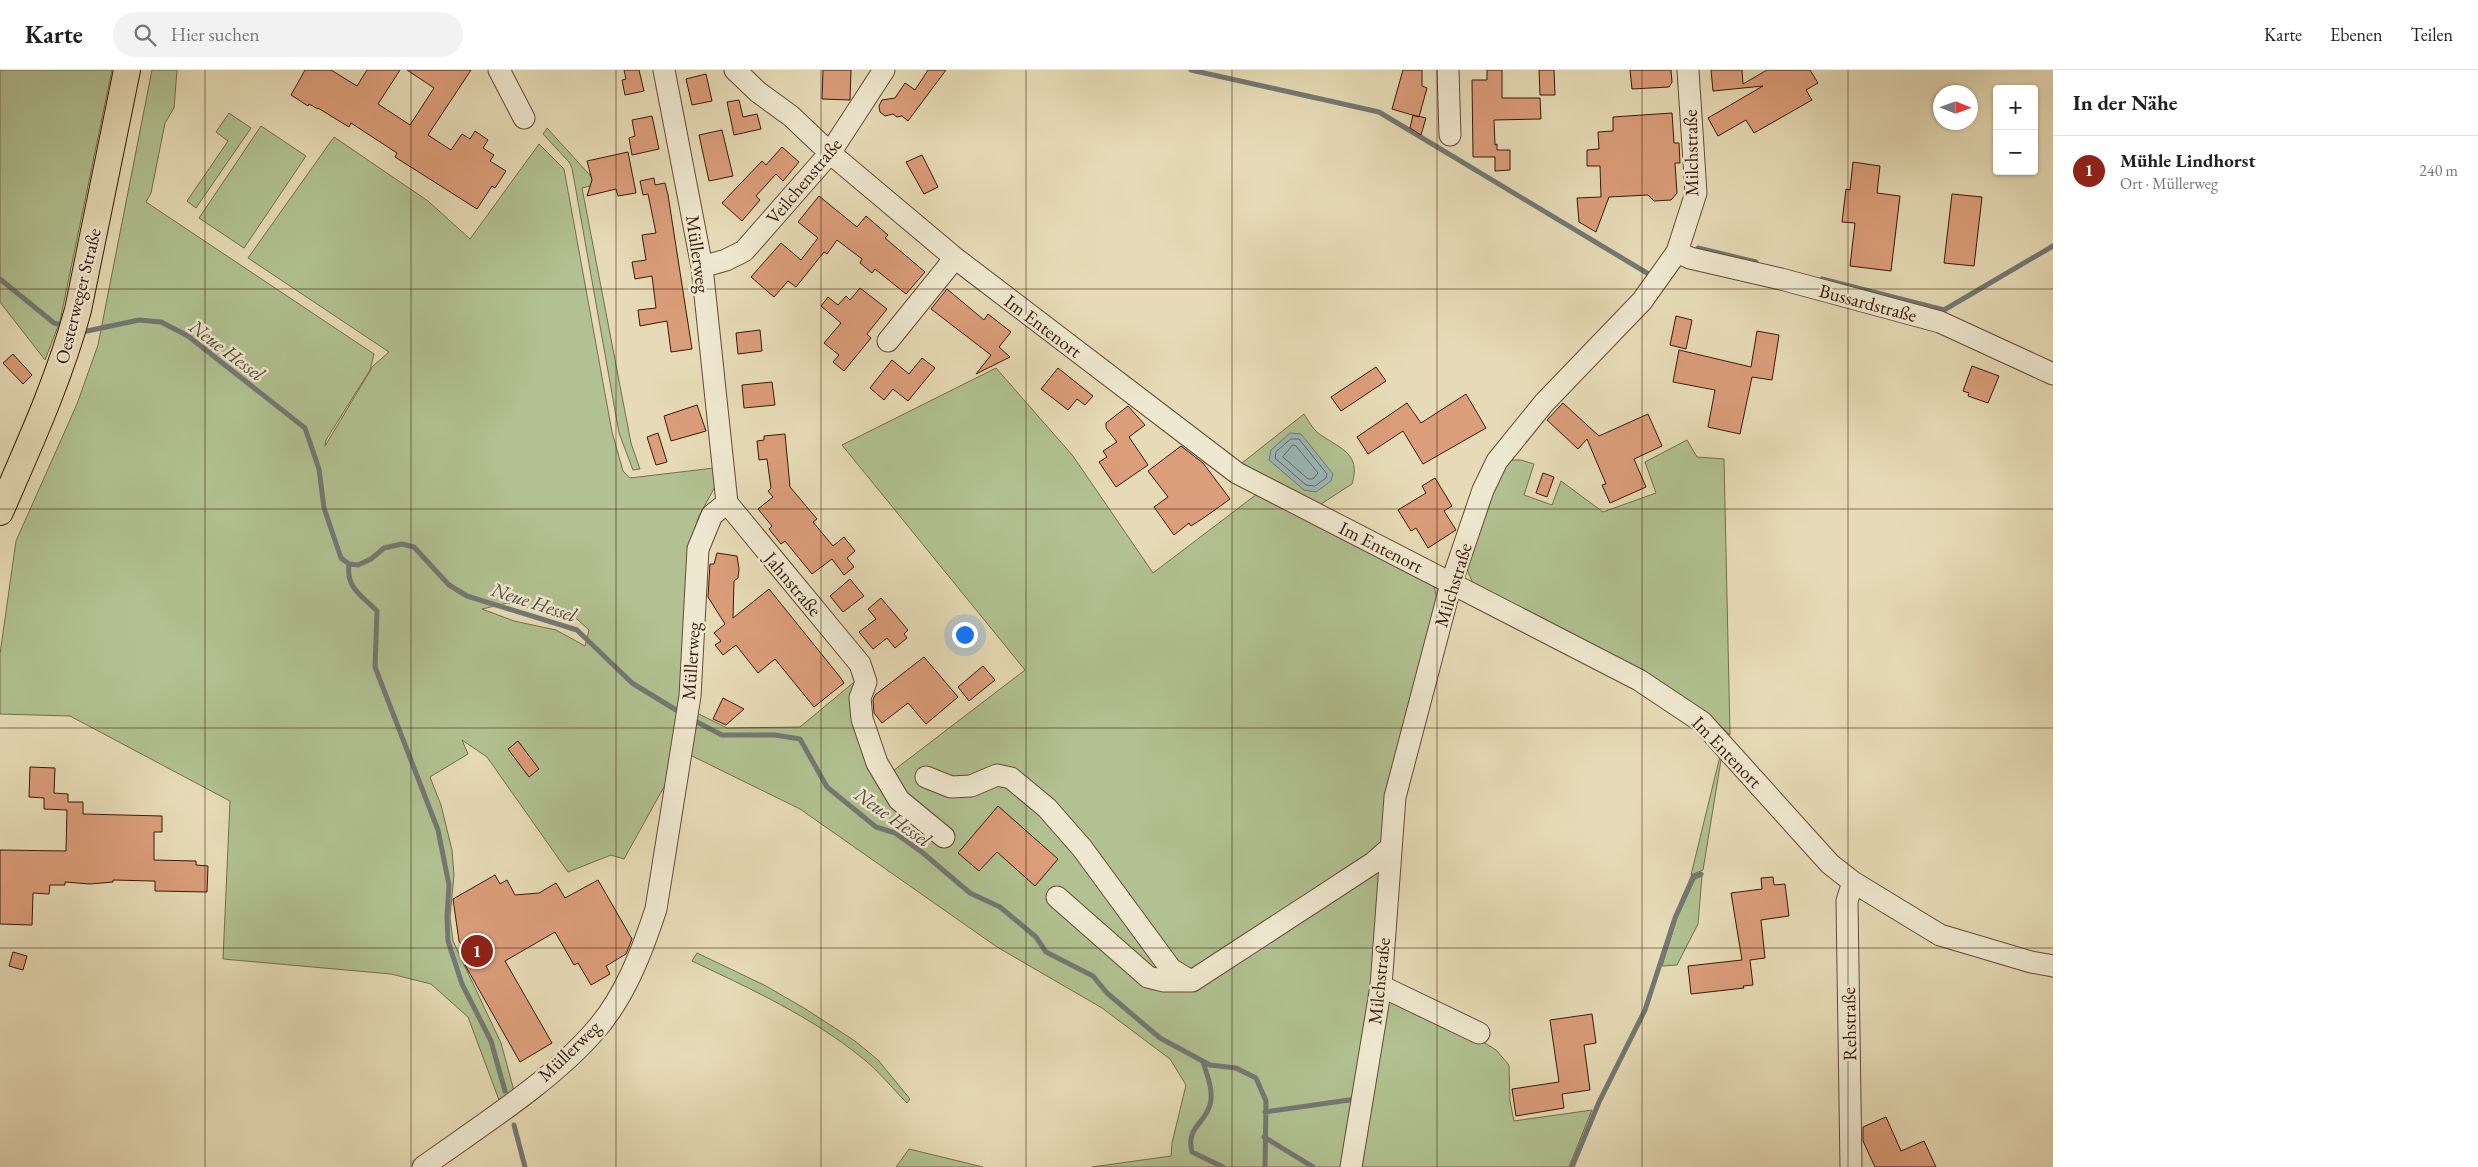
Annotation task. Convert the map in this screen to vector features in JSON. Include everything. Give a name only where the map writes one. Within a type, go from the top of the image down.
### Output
[{"type":"main road","name":"Oesterweger Straße","points":[[0,512],[54,389],[69,344],[78,310],[127,70]]},
{"type":"street","points":[[499,70],[524,118]]},
{"type":"street","name":"Müllerweg","points":[[423,1167],[563,1062],[594,1033],[630,975],[646,940],[656,909],[688,705],[698,549],[712,515],[727,503],[702,266],[664,70]]},
{"type":"street","name":"Im Entenort","points":[[735,70],[955,258],[1237,473],[1639,680],[1702,722],[1830,864],[1853,882],[1940,935],[2032,962],[2053,966]]},
{"type":"street","name":"Veilchenstraße","points":[[702,266],[726,260],[744,251],[830,153],[884,70]]},
{"type":"street","points":[[1448,70],[1450,135]]},
{"type":"street","name":"Milchstraße","points":[[1351,1167],[1381,986],[1395,797],[1451,584],[1483,490],[1497,461],[1544,402],[1642,301],[1677,252],[1696,193],[1688,70]]},
{"type":"street","name":"Bussardstraße","points":[[1677,252],[1690,258],[1781,279],[1940,322],[2053,374]]},
{"type":"street","points":[[888,341],[955,258]]},
{"type":"street","name":"Jahnstraße","points":[[727,503],[860,664],[866,682],[860,698],[862,719],[877,763],[898,800],[944,837]]},
{"type":"street","points":[[926,777],[951,786],[971,786],[997,775],[1012,778],[1047,808],[1082,848],[1171,968],[1192,981]]},
{"type":"street","points":[[1057,898],[1148,977],[1164,981],[1192,981],[1373,863],[1391,847]]},
{"type":"street","name":"Rehstraße","points":[[1851,1167],[1848,902],[1853,882]]},
{"type":"street","points":[[1381,986],[1479,1032]]},
{"type":"green space","points":[[0,70],[112,70],[60,321],[45,360],[0,302]]},
{"type":"green space","points":[[152,70],[177,70],[174,108],[165,123],[151,193],[146,202],[374,354],[370,370],[326,440],[325,446],[373,366],[389,352],[248,258],[334,137],[428,201],[470,239],[539,144],[564,169],[612,432],[623,471],[630,478],[714,468],[716,485],[699,516],[689,545],[685,695],[670,776],[624,859],[611,855],[568,872],[487,757],[462,740],[468,754],[430,777],[441,805],[452,850],[454,875],[450,917],[453,941],[501,1043],[514,1091],[499,1100],[468,1017],[431,984],[391,974],[223,959],[230,801],[70,716],[0,714],[0,654],[16,541],[77,404],[98,345]],"holes":[[[508,603],[577,619],[589,630],[585,646],[556,630],[514,621],[482,609]]]},
{"type":"green space","points":[[229,113],[251,128],[196,208],[187,201],[228,141],[216,132]]},
{"type":"green space","points":[[261,126],[306,156],[244,248],[199,218]]},
{"type":"green space","points":[[547,128],[598,184],[582,188],[631,443],[640,469],[633,470],[619,433],[572,168],[569,162],[543,134]]},
{"type":"green space","points":[[996,368],[1073,456],[1153,573],[1257,494],[1434,586],[1439,607],[1388,801],[1376,987],[1344,1167],[1092,1167],[1171,1156],[1172,1143],[1186,1085],[1170,1059],[1102,1008],[997,947],[800,809],[688,754],[695,712],[727,728],[800,727],[859,678],[889,774],[1025,670],[842,445]]},
{"type":"green space","points":[[1304,414],[1316,431],[1346,452],[1354,465],[1352,484],[1318,506],[1242,463]]},
{"type":"green space","points":[[1687,440],[1697,457],[1724,459],[1730,735],[1697,707],[1662,683],[1474,586],[1466,567],[1494,484],[1508,460],[1521,460],[1534,464],[1524,495],[1552,505],[1561,481],[1603,512],[1656,493],[1645,462]]},
{"type":"green space","points":[[1721,752],[1703,870],[1691,875]]},
{"type":"green space","points":[[1702,876],[1698,924],[1677,965],[1662,966],[1677,918],[1695,879]]},
{"type":"green space","points":[[697,953],[764,985],[855,1041],[878,1060],[910,1099],[907,1103],[867,1062],[842,1042],[801,1016],[692,961]]},
{"type":"green space","points":[[1388,998],[1474,1036],[1496,1050],[1509,1065],[1510,1101],[1514,1121],[1592,1110],[1569,1167],[1360,1167]]},
{"type":"green space","points":[[909,1149],[983,1167],[896,1167]]},
{"type":"water","points":[[1290,433],[1301,434],[1333,474],[1331,481],[1316,492],[1304,490],[1269,460],[1271,450]]},
{"type":"building","points":[[305,70],[331,70],[357,86],[367,70],[400,70],[378,104],[410,125],[434,88],[407,70],[471,70],[428,135],[451,150],[462,134],[470,139],[475,131],[488,140],[483,148],[494,155],[490,161],[506,171],[495,188],[492,186],[477,209],[395,157],[397,153],[351,123],[349,127],[318,108],[309,104],[308,106],[291,95]]},
{"type":"building","points":[[624,70],[639,70],[644,91],[625,95],[622,80],[626,79]]},
{"type":"building","points":[[823,70],[851,70],[850,100],[822,99]]},
{"type":"building","points":[[928,70],[946,70],[908,121],[902,116],[897,117],[893,114],[885,116],[880,112],[879,106],[882,100],[895,98],[905,83],[915,90]]},
{"type":"building","points":[[1403,70],[1422,70],[1422,86],[1427,88],[1419,117],[1392,109]]},
{"type":"building","points":[[1487,70],[1502,70],[1502,98],[1540,98],[1541,119],[1494,120],[1495,145],[1497,144],[1497,150],[1510,150],[1510,170],[1495,171],[1495,157],[1473,157],[1472,80],[1487,80]]},
{"type":"building","points":[[1539,70],[1554,70],[1555,95],[1540,95]]},
{"type":"building","points":[[1630,70],[1671,70],[1672,82],[1669,87],[1632,89]]},
{"type":"building","points":[[1711,70],[1742,70],[1743,84],[1767,70],[1810,70],[1818,83],[1806,90],[1812,100],[1754,133],[1746,120],[1718,136],[1708,118],[1763,86],[1713,91]]},
{"type":"building","points":[[706,74],[712,101],[692,105],[686,79]]},
{"type":"building","points":[[739,100],[743,117],[757,114],[761,129],[734,135],[727,102]]},
{"type":"building","points":[[1672,113],[1674,143],[1679,143],[1680,163],[1675,163],[1677,193],[1671,200],[1654,201],[1648,195],[1609,197],[1596,232],[1579,222],[1577,198],[1601,197],[1600,166],[1587,166],[1587,150],[1599,149],[1598,132],[1613,131],[1613,117]]},
{"type":"building","points":[[1413,115],[1426,118],[1421,135],[1410,128]]},
{"type":"building","points":[[652,116],[659,149],[632,155],[629,138],[635,136],[632,120]]},
{"type":"building","points":[[722,130],[733,176],[709,181],[699,135]]},
{"type":"building","points":[[782,147],[799,162],[783,181],[776,174],[756,196],[760,200],[742,221],[722,203],[762,161],[766,165]]},
{"type":"building","points":[[628,152],[636,193],[618,196],[616,189],[587,196],[592,180],[587,161]]},
{"type":"building","points":[[922,155],[938,187],[924,194],[906,162]]},
{"type":"building","points":[[1853,162],[1880,166],[1877,193],[1900,196],[1891,271],[1850,266],[1855,223],[1842,222],[1846,189],[1850,190]]},
{"type":"building","points":[[654,178],[655,185],[665,183],[668,195],[692,349],[671,352],[667,321],[640,326],[638,310],[656,308],[652,276],[635,279],[632,262],[646,260],[642,235],[656,233],[648,194],[643,195],[640,181]]},
{"type":"building","points":[[1952,194],[1982,197],[1974,266],[1944,263]]},
{"type":"building","points":[[819,196],[857,227],[866,216],[888,235],[885,238],[925,272],[906,294],[875,269],[872,273],[860,263],[862,259],[837,240],[827,254],[824,252],[796,287],[788,281],[774,297],[751,277],[781,243],[801,260],[818,238],[798,222]]},
{"type":"building","points":[[860,288],[887,309],[867,334],[871,338],[844,371],[833,362],[839,355],[824,343],[841,323],[821,306],[828,297],[838,305],[846,296],[850,300]]},
{"type":"building","points":[[947,289],[984,320],[988,314],[1011,332],[999,347],[1010,357],[976,374],[991,355],[931,309]]},
{"type":"building","points":[[1676,316],[1692,320],[1686,349],[1670,345]]},
{"type":"building","points":[[760,330],[762,351],[738,354],[736,333]]},
{"type":"building","points":[[1757,331],[1779,335],[1772,380],[1752,377],[1740,434],[1708,427],[1715,390],[1673,382],[1679,350],[1751,367]]},
{"type":"building","points":[[13,354],[32,375],[23,384],[3,363]]},
{"type":"building","points":[[922,358],[935,368],[908,401],[893,389],[884,400],[870,388],[892,360],[909,374]]},
{"type":"building","points":[[1972,366],[1999,376],[1988,403],[1968,396],[1969,393],[1963,391]]},
{"type":"building","points":[[1376,367],[1386,381],[1341,411],[1331,397]]},
{"type":"building","points":[[1058,368],[1093,396],[1085,405],[1077,399],[1068,410],[1041,389]]},
{"type":"building","points":[[772,382],[775,405],[744,408],[742,385]]},
{"type":"building","points":[[1466,394],[1486,428],[1423,464],[1403,431],[1368,454],[1357,437],[1407,403],[1421,423]]},
{"type":"building","points":[[1563,403],[1599,436],[1648,414],[1662,446],[1634,459],[1646,487],[1610,503],[1602,485],[1606,484],[1587,439],[1578,449],[1547,420]]},
{"type":"building","points":[[697,405],[706,431],[671,441],[664,416]]},
{"type":"building","points":[[1128,406],[1145,425],[1129,437],[1148,465],[1116,487],[1099,462],[1107,457],[1103,451],[1117,442],[1106,428],[1106,423]]},
{"type":"building","points":[[658,433],[667,462],[656,465],[647,437]]},
{"type":"building","points":[[785,434],[790,487],[817,519],[813,522],[833,546],[844,537],[855,551],[847,558],[854,567],[844,575],[832,559],[812,574],[785,541],[781,544],[769,529],[772,526],[758,509],[773,497],[768,491],[771,488],[767,459],[759,460],[757,441],[764,440],[764,436]]},
{"type":"building","points":[[1181,446],[1203,463],[1230,499],[1191,526],[1189,523],[1174,535],[1154,507],[1168,497],[1148,471]]},
{"type":"building","points":[[1543,473],[1554,477],[1547,497],[1536,493]]},
{"type":"building","points":[[1435,478],[1452,506],[1444,511],[1456,530],[1428,548],[1416,528],[1411,531],[1398,510],[1426,493],[1422,486]]},
{"type":"building","points":[[717,553],[737,556],[739,569],[738,578],[734,581],[733,618],[769,589],[844,683],[814,707],[775,659],[758,673],[736,645],[723,655],[715,645],[721,641],[714,633],[725,624],[708,597],[710,564],[714,564]]},
{"type":"building","points":[[850,579],[864,596],[843,612],[830,596]]},
{"type":"building","points":[[881,598],[908,630],[904,634],[907,638],[895,648],[887,638],[873,649],[859,632],[876,619],[868,609]]},
{"type":"building","points":[[924,657],[958,697],[926,724],[908,703],[882,723],[874,713],[873,700],[875,695]]},
{"type":"building","points":[[983,666],[995,680],[969,701],[958,687]]},
{"type":"building","points":[[723,698],[744,709],[726,725],[713,719]]},
{"type":"building","points":[[518,741],[539,769],[529,777],[508,749]]},
{"type":"building","points":[[30,767],[55,768],[54,793],[68,794],[68,802],[83,802],[83,814],[162,816],[162,832],[154,832],[154,860],[196,861],[196,865],[208,866],[207,892],[155,891],[155,881],[113,880],[113,882],[90,884],[65,882],[65,885],[50,885],[49,894],[33,893],[32,925],[0,924],[0,850],[66,851],[67,810],[44,809],[44,798],[29,797]]},
{"type":"building","points":[[998,806],[1058,859],[1035,886],[997,852],[979,871],[958,853]]},
{"type":"building","points":[[495,875],[500,884],[507,880],[515,895],[539,893],[556,883],[565,898],[598,880],[632,939],[626,954],[606,966],[610,974],[591,985],[578,963],[574,965],[555,932],[505,961],[552,1043],[520,1062],[465,965],[471,962],[459,941],[453,899]]},
{"type":"building","points":[[1773,877],[1774,885],[1785,884],[1789,916],[1761,920],[1765,958],[1750,960],[1753,985],[1743,986],[1744,988],[1691,994],[1688,966],[1742,960],[1731,893],[1762,889],[1761,878]]},
{"type":"building","points":[[13,952],[27,956],[23,970],[9,966]]},
{"type":"building","points":[[1592,1014],[1596,1043],[1584,1045],[1590,1090],[1562,1094],[1564,1108],[1516,1116],[1512,1089],[1559,1082],[1550,1020]]},
{"type":"building","points":[[1886,1117],[1901,1151],[1924,1141],[1936,1167],[1875,1167],[1863,1141],[1863,1127]]},
{"type":"waterway","points":[[1191,70],[1379,112],[1652,276]]},
{"type":"waterway","points":[[1822,279],[1944,310],[2053,246]]},
{"type":"waterway","points":[[1698,248],[1756,262]]},
{"type":"waterway","name":"Neue Hessel","points":[[0,279],[54,323],[66,326]]},
{"type":"waterway","name":"Neue Hessel","points":[[79,329],[87,331],[139,320],[161,322],[188,336],[305,428],[319,469],[324,508],[341,558],[349,564],[358,565],[371,559],[384,548],[402,544],[414,547],[449,585],[467,596],[577,630],[632,683],[681,713]]},
{"type":"waterway","points":[[349,564],[352,585],[377,611],[375,667],[438,830],[449,885],[448,941],[462,984],[491,1041],[505,1091]]},
{"type":"waterway","name":"Neue Hessel","points":[[691,719],[722,735],[775,735],[800,739],[827,787],[876,827],[895,833],[923,853],[970,893],[1000,907],[1036,937],[1046,952],[1093,976],[1107,993],[1160,1038],[1210,1065],[1236,1068],[1256,1078],[1266,1101],[1265,1167]]},
{"type":"waterway","points":[[1572,1167],[1599,1102],[1645,1010],[1675,918],[1693,877],[1701,874]]},
{"type":"waterway","name":"Neue Hessel","points":[[1203,1062],[1210,1083],[1211,1100],[1207,1112],[1193,1131],[1191,1137],[1192,1152],[1223,1167]]},
{"type":"waterway","points":[[1265,1112],[1356,1099]]},
{"type":"waterway","points":[[514,1125],[525,1167]]},
{"type":"waterway","points":[[1264,1137],[1313,1167]]},
{"type":"place","name":"Mühle Lindhorst","points":[[477,951]]}]
